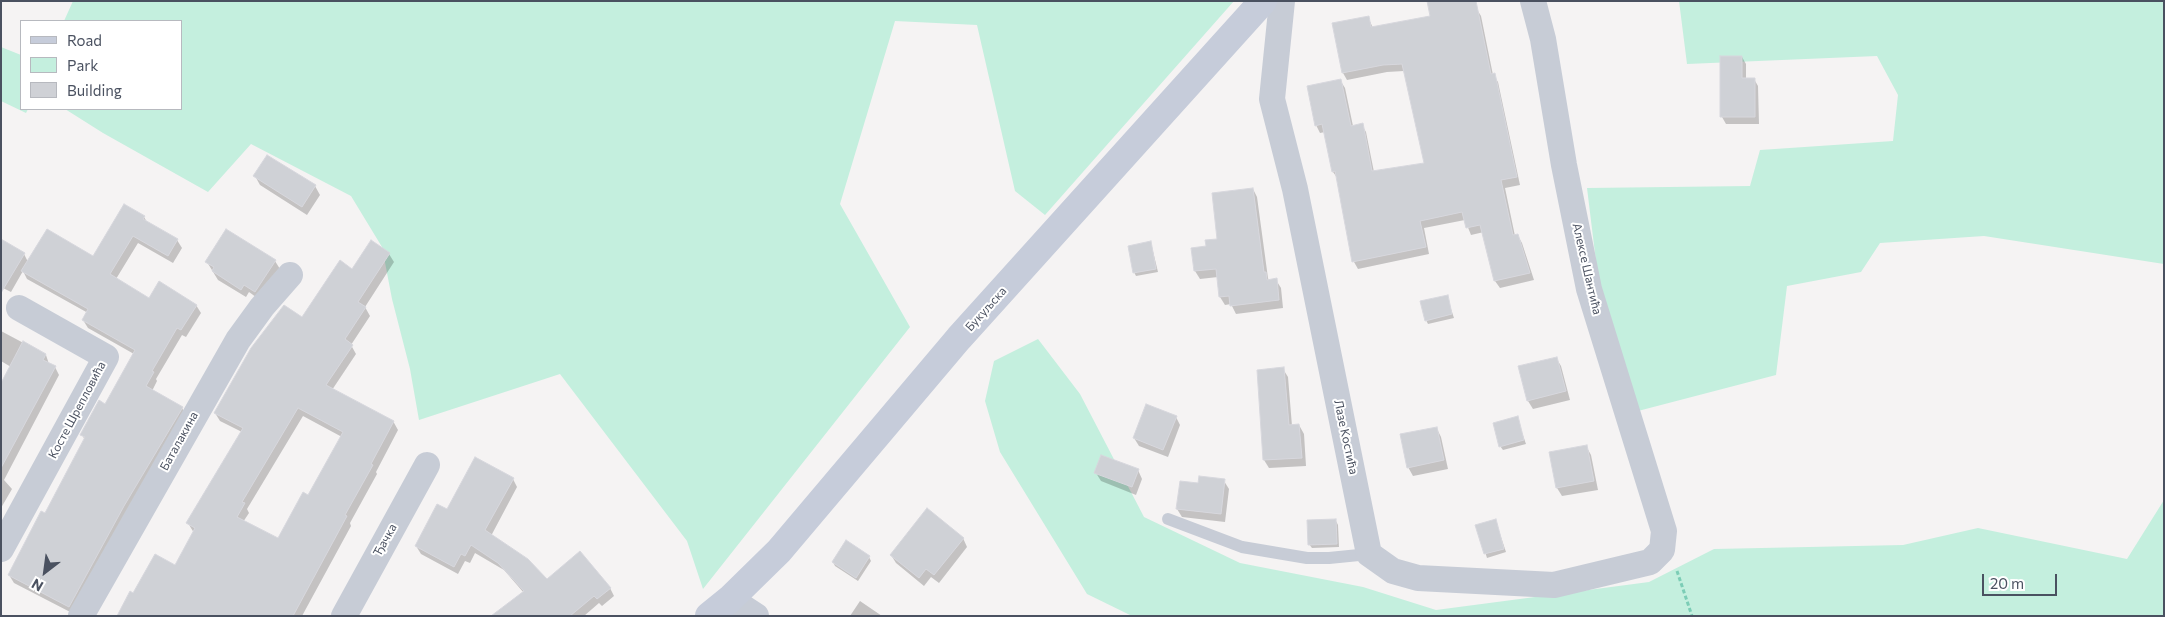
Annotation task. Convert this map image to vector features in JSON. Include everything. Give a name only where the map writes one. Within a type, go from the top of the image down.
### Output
[{"type":"main road","name":"Букуљска","points":[[709,616],[730,599],[782,547],[959,338],[1263,1]]},
{"type":"street","name":"Лазе Костића","points":[[1282,1],[1272,99],[1295,189],[1370,554]]},
{"type":"street","name":"Алексе Шантића","points":[[1370,554],[1393,571],[1418,578],[1554,585],[1650,562],[1662,550],[1664,531],[1589,289],[1564,165],[1543,39],[1533,1]]},
{"type":"street","name":"Баталакина","points":[[81,616],[224,363],[262,307],[290,275]]},
{"type":"street","name":"Косте Шрепловића","points":[[1,549],[106,358],[19,308]]},
{"type":"street","name":"Ђачка","points":[[344,616],[427,465]]},
{"type":"street","points":[[730,599],[756,616]]},
{"type":"lane","points":[[1168,519],[1242,547],[1307,558],[1370,554]]},
{"type":"green space","points":[[73,1],[1234,1],[1045,215],[1015,191],[977,25],[895,21],[840,204],[910,327],[703,589],[687,541],[560,374],[419,420],[410,369],[392,299],[382,247],[351,196],[251,144],[208,192],[103,133],[67,110],[182,110],[182,20],[64,20]]},
{"type":"green space","points":[[1679,1],[2164,1],[2164,264],[1984,236],[1880,243],[1861,272],[1787,286],[1776,375],[1638,411],[1600,294],[1587,188],[1750,186],[1760,150],[1893,141],[1898,95],[1877,56],[1687,64]]},
{"type":"green space","points":[[1,47],[20,55],[20,110],[28,110],[26,113],[1,101]]},
{"type":"green space","points":[[1038,339],[1080,394],[1144,517],[1240,563],[1363,587],[1436,610],[1649,582],[1714,549],[1903,545],[1978,528],[2127,559],[2164,500],[2164,616],[1132,616],[1087,594],[1000,452],[985,401],[994,361]]},
{"type":"building","points":[[1427,1],[1476,1],[1491,74],[1495,73],[1517,177],[1501,180],[1513,235],[1518,234],[1530,273],[1494,281],[1480,225],[1466,228],[1462,212],[1420,221],[1426,247],[1352,262],[1335,171],[1332,172],[1322,124],[1315,126],[1307,86],[1341,79],[1351,126],[1363,123],[1372,171],[1424,163],[1402,64],[1383,65],[1342,73],[1332,23],[1369,16],[1371,27],[1430,16]]},
{"type":"building","points":[[1720,56],[1742,56],[1742,78],[1755,78],[1755,117],[1720,117]]},
{"type":"building","points":[[267,155],[316,185],[302,207],[253,176]]},
{"type":"building","points":[[1253,188],[1264,272],[1266,272],[1267,280],[1277,278],[1279,300],[1230,306],[1229,296],[1219,297],[1216,269],[1194,271],[1191,248],[1206,246],[1205,240],[1217,239],[1212,193]]},
{"type":"building","points":[[124,204],[145,216],[143,219],[178,239],[168,256],[133,236],[110,274],[149,298],[159,281],[197,305],[181,330],[177,328],[152,371],[154,372],[146,386],[183,407],[124,506],[69,607],[8,575],[41,511],[45,513],[85,437],[80,435],[99,400],[105,404],[135,350],[82,320],[88,309],[21,271],[47,229],[93,256]]},
{"type":"building","points":[[226,229],[276,260],[255,292],[244,285],[241,290],[212,271],[214,267],[205,262]]},
{"type":"building","points":[[1,239],[25,253],[1,293]]},
{"type":"building","points":[[371,240],[390,253],[358,302],[366,307],[345,339],[353,345],[326,385],[394,421],[371,464],[373,465],[345,515],[347,516],[293,616],[117,616],[130,591],[133,593],[155,554],[175,565],[195,528],[186,523],[243,428],[214,413],[251,348],[284,305],[302,317],[340,260],[352,269]],"holes":[[[298,408],[343,432],[308,495],[303,492],[278,538],[237,517],[245,503],[242,502]]]},
{"type":"building","points":[[1151,241],[1156,269],[1133,273],[1128,246]]},
{"type":"building","points":[[1448,295],[1452,314],[1425,321],[1420,301]]},
{"type":"building","points":[[23,341],[46,354],[43,360],[56,366],[1,468],[1,383]]},
{"type":"building","points":[[1557,357],[1566,391],[1527,401],[1518,366]]},
{"type":"building","points":[[1284,367],[1289,425],[1299,424],[1302,458],[1263,460],[1257,370]]},
{"type":"building","points":[[1146,404],[1177,416],[1163,450],[1133,438]]},
{"type":"building","points":[[1518,416],[1524,440],[1499,447],[1493,423]]},
{"type":"building","points":[[1437,427],[1444,460],[1407,468],[1400,434]]},
{"type":"building","points":[[1587,445],[1594,481],[1556,488],[1549,452]]},
{"type":"building","points":[[1101,455],[1139,469],[1132,487],[1094,473]]},
{"type":"building","points":[[475,457],[514,478],[485,530],[528,559],[547,579],[580,551],[611,588],[597,599],[594,596],[570,616],[491,616],[524,591],[498,563],[471,545],[465,556],[461,554],[454,567],[415,546],[437,504],[447,509]]},
{"type":"building","points":[[1199,476],[1225,479],[1221,514],[1176,509],[1180,481],[1198,483]]},
{"type":"building","points":[[927,508],[964,538],[934,575],[926,569],[919,578],[890,555]]},
{"type":"building","points":[[1336,519],[1337,544],[1308,545],[1307,520]]},
{"type":"building","points":[[1496,519],[1504,549],[1484,554],[1475,525]]},
{"type":"building","points":[[846,540],[870,556],[856,578],[832,562]]}]
